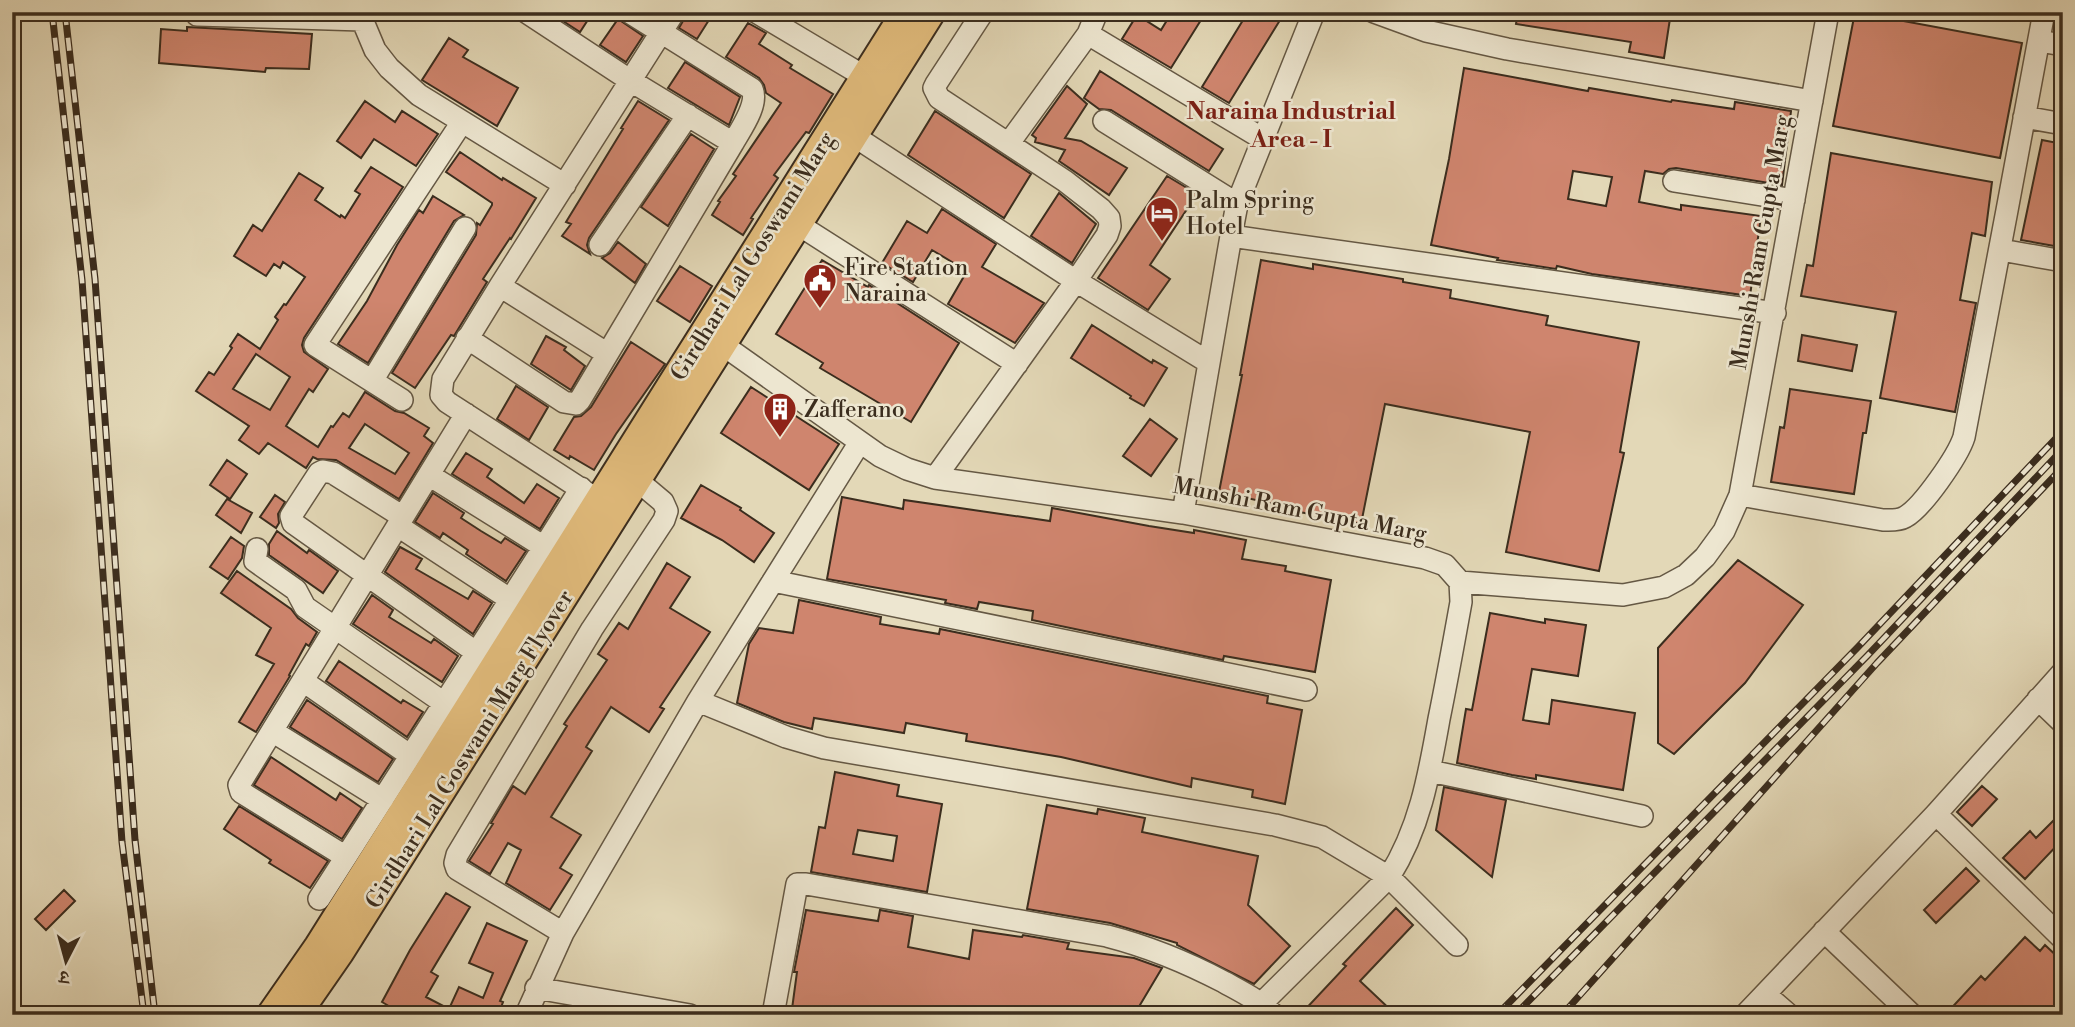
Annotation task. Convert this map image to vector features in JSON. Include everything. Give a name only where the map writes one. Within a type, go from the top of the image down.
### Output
[{"type":"main road","name":"Girdhari Lal Goswami Marg","points":[[590,494],[713,340],[799,225],[854,136],[905,12]]},
{"type":"main road","name":"Girdhari Lal Goswami Marg","points":[[638,481],[713,340],[875,83],[932,12]]},
{"type":"main road","name":"Girdhari Lal Goswami Marg Flyover","points":[[270,1015],[329,950],[638,481]]},
{"type":"main road","name":"Girdhari Lal Goswami Marg Flyover","points":[[297,1015],[329,950],[590,494]]},
{"type":"street","points":[[526,12],[631,81],[733,143]]},
{"type":"street","points":[[467,338],[564,402],[571,404],[580,400],[733,143],[753,104],[752,89],[629,12]]},
{"type":"street","points":[[319,899],[544,547],[590,494],[447,402],[441,395],[440,388],[467,338],[674,12]]},
{"type":"street","points":[[756,12],[875,83]]},
{"type":"street","points":[[935,478],[1107,235],[1109,218],[1065,181],[939,98],[934,88],[983,12]]},
{"type":"street","points":[[1009,143],[1088,34],[1097,12]]},
{"type":"street","points":[[1184,513],[1237,204],[1314,12]]},
{"type":"street","points":[[1374,12],[1426,31],[1507,49],[1812,101]]},
{"type":"street","name":"Munshi Ram Gupta Marg","points":[[713,340],[889,461],[935,478],[1184,513],[1425,558],[1445,565],[1461,582],[1623,595],[1664,587],[1686,575],[1705,557],[1724,531],[1740,495],[1828,12]]},
{"type":"street","points":[[1740,495],[1897,521],[1907,517],[1951,464],[1961,448],[2001,250],[2044,12]]},
{"type":"street","points":[[197,15],[361,16],[375,50],[389,68],[419,95],[565,185]]},
{"type":"street","points":[[1088,34],[1263,139]]},
{"type":"street","points":[[2039,41],[2063,45]]},
{"type":"street","points":[[600,245],[688,115]]},
{"type":"street","points":[[2024,117],[2063,124]]},
{"type":"street","points":[[1104,121],[1237,204]]},
{"type":"street","points":[[402,400],[316,345],[462,122]]},
{"type":"street","points":[[854,136],[1076,281],[1208,362]]},
{"type":"street","points":[[1674,181],[1794,200]]},
{"type":"street","points":[[799,225],[1017,364]]},
{"type":"street","points":[[372,381],[465,228]]},
{"type":"street","points":[[1231,236],[1774,313]]},
{"type":"street","points":[[2001,250],[2063,261]]},
{"type":"street","points":[[500,286],[606,353]]},
{"type":"street","points":[[346,857],[241,792],[240,781],[466,414]]},
{"type":"street","points":[[526,1015],[563,933],[698,701],[860,442]]},
{"type":"street","points":[[477,653],[293,523],[292,512],[318,473],[332,473],[511,600]]},
{"type":"street","points":[[429,475],[544,547]]},
{"type":"street","points":[[563,933],[457,869],[455,863],[457,855],[592,629],[664,520],[667,511],[663,502],[638,481]]},
{"type":"street","points":[[257,549],[255,561],[296,590],[303,605],[444,703]]},
{"type":"street","points":[[773,581],[1306,691]]},
{"type":"street","points":[[773,1015],[797,884],[1107,936],[1138,944],[1179,959],[1262,1011],[1388,877],[1404,852],[1413,831],[1430,771],[1461,602],[1461,582]]},
{"type":"street","points":[[1745,1015],[1936,814],[2063,672]]},
{"type":"street","points":[[303,681],[411,756]]},
{"type":"street","points":[[2038,699],[2063,723]]},
{"type":"street","points":[[698,701],[786,737],[824,748],[1275,825],[1322,837],[1388,877],[1457,945]]},
{"type":"street","points":[[272,731],[383,800]]},
{"type":"street","points":[[1430,771],[1642,816]]},
{"type":"street","points":[[1936,814],[2063,939]]},
{"type":"street","points":[[1824,931],[1912,1015]]},
{"type":"street","points":[[536,988],[690,1015]]},
{"type":"street","points":[[1765,994],[1789,1015]]},
{"type":"building","points":[[569,12],[593,12],[580,32],[563,21]]},
{"type":"building","points":[[688,12],[714,12],[697,39],[679,28]]},
{"type":"building","points":[[1172,12],[1206,12],[1171,68],[1122,39],[1137,15],[1161,30]]},
{"type":"building","points":[[1248,12],[1285,12],[1229,103],[1202,87]]},
{"type":"building","points":[[1518,12],[1671,12],[1664,58],[1629,52],[1631,42],[1516,24]]},
{"type":"building","points":[[1855,12],[2022,43],[2000,158],[1833,126]]},
{"type":"building","points":[[618,19],[643,36],[626,62],[600,45]]},
{"type":"building","points":[[748,23],[766,33],[759,44],[792,65],[790,68],[833,94],[809,133],[806,132],[774,175],[778,178],[743,235],[712,215],[720,202],[718,201],[736,176],[733,174],[781,103],[766,93],[759,78],[726,57]]},
{"type":"building","points":[[187,27],[312,34],[309,69],[266,68],[265,72],[159,63],[161,29],[187,31]]},
{"type":"building","points":[[449,38],[468,50],[463,57],[518,88],[497,126],[422,80]]},
{"type":"building","points":[[685,62],[740,97],[729,125],[668,88]]},
{"type":"building","points":[[1464,68],[1588,91],[1589,88],[1671,102],[1734,109],[1735,102],[1791,111],[1782,185],[1676,168],[1663,174],[1645,171],[1639,202],[1681,210],[1681,205],[1761,216],[1750,296],[1592,274],[1557,266],[1556,269],[1497,260],[1498,258],[1431,245]],"holes":[[[1573,171],[1612,177],[1606,206],[1568,199]]]},
{"type":"building","points":[[1100,71],[1223,149],[1209,171],[1111,110],[1099,109],[1084,98]]},
{"type":"building","points":[[1067,86],[1087,104],[1065,138],[1081,141],[1127,168],[1109,195],[1059,161],[1065,150],[1035,142],[1036,138],[1032,135]]},
{"type":"building","points":[[365,101],[395,122],[402,111],[438,134],[416,166],[374,139],[361,158],[337,141]]},
{"type":"building","points":[[638,101],[669,120],[589,238],[587,245],[590,254],[562,236],[571,224],[566,222]]},
{"type":"building","points":[[935,111],[1031,174],[1004,218],[908,155]]},
{"type":"building","points":[[691,134],[714,149],[668,226],[641,207]]},
{"type":"building","points":[[2042,140],[2063,144],[2060,247],[2021,240]]},
{"type":"building","points":[[460,152],[502,180],[503,178],[536,198],[483,279],[487,282],[454,336],[451,335],[415,388],[392,373],[476,235],[477,223],[480,225],[492,205],[446,172]]},
{"type":"building","points":[[1831,153],[1992,182],[1985,236],[1972,233],[1960,300],[1976,303],[1955,412],[1880,398],[1896,312],[1801,296],[1807,265],[1813,266]]},
{"type":"building","points":[[371,167],[403,187],[304,338],[304,352],[328,369],[313,392],[309,389],[286,426],[318,447],[343,413],[349,417],[365,392],[429,428],[424,436],[433,443],[399,499],[336,460],[313,457],[306,468],[268,443],[259,454],[239,440],[249,426],[196,391],[209,372],[214,375],[238,334],[260,349],[278,320],[275,317],[305,277],[283,262],[280,268],[274,264],[266,276],[234,256],[253,225],[262,231],[299,173],[323,188],[315,200],[340,217],[341,215],[345,218],[360,194],[355,191]],"holes":[[[256,354],[290,377],[270,410],[233,389]],[[365,424],[409,453],[395,474],[349,448]]]},
{"type":"building","points":[[1167,176],[1197,194],[1150,265],[1170,279],[1148,310],[1098,278]]},
{"type":"building","points":[[1059,193],[1096,224],[1072,263],[1031,236]]},
{"type":"building","points":[[433,196],[464,215],[454,221],[368,363],[338,344],[367,301],[419,210],[423,213]]},
{"type":"building","points":[[942,209],[996,244],[982,267],[1044,303],[1015,343],[948,304],[967,271],[932,250],[913,282],[882,263],[907,221],[927,233]]},
{"type":"building","points":[[618,242],[646,264],[635,283],[602,258],[610,253]]},
{"type":"building","points":[[822,260],[868,287],[869,285],[959,343],[911,422],[820,368],[823,363],[776,334]]},
{"type":"building","points":[[1261,260],[1313,269],[1313,264],[1403,279],[1403,282],[1451,290],[1450,298],[1548,316],[1546,325],[1639,342],[1620,452],[1624,453],[1599,571],[1506,552],[1530,432],[1385,404],[1361,524],[1274,507],[1274,504],[1219,492]]},
{"type":"building","points":[[680,266],[712,286],[690,322],[657,301]]},
{"type":"building","points":[[1092,325],[1152,363],[1153,360],[1167,368],[1144,406],[1071,358]]},
{"type":"building","points":[[1802,335],[1857,345],[1852,371],[1798,361]]},
{"type":"building","points":[[546,336],[566,347],[564,350],[585,366],[571,390],[531,364]]},
{"type":"building","points":[[631,342],[665,364],[594,470],[554,450],[574,417],[581,416],[591,407]]},
{"type":"building","points":[[516,386],[548,407],[529,440],[497,419]]},
{"type":"building","name":"Zafferano","points":[[751,387],[839,444],[809,490],[721,433]]},
{"type":"building","points":[[1790,389],[1871,401],[1866,433],[1863,433],[1854,494],[1771,482],[1780,427],[1784,428]]},
{"type":"building","points":[[1150,419],[1177,439],[1151,476],[1123,456]]},
{"type":"building","points":[[466,453],[492,469],[487,477],[524,503],[537,484],[559,498],[540,529],[452,474]]},
{"type":"building","points":[[227,460],[247,474],[230,499],[210,485]]},
{"type":"building","points":[[701,485],[741,508],[740,510],[774,533],[754,562],[722,540],[681,518]]},
{"type":"building","points":[[433,493],[464,513],[461,518],[481,531],[501,543],[505,538],[526,551],[506,581],[466,554],[468,550],[443,533],[440,538],[415,522]]},
{"type":"building","points":[[275,495],[285,502],[278,514],[279,523],[276,528],[260,517]]},
{"type":"building","points":[[842,497],[903,509],[904,500],[1050,521],[1052,508],[1246,540],[1242,559],[1286,566],[1285,571],[1331,580],[1315,672],[1224,656],[1223,660],[1032,620],[1033,611],[979,602],[977,609],[945,603],[946,600],[827,579]]},
{"type":"building","points":[[227,499],[252,513],[241,533],[216,515]]},
{"type":"building","points":[[277,531],[338,571],[323,593],[269,555],[269,544]]},
{"type":"building","points":[[231,537],[244,546],[242,558],[228,579],[210,567]]},
{"type":"building","points":[[400,547],[422,559],[416,569],[468,599],[473,591],[492,603],[473,634],[385,572]]},
{"type":"building","points":[[1738,560],[1803,605],[1745,683],[1674,754],[1658,743],[1658,648]]},
{"type":"building","points":[[667,563],[690,577],[670,608],[710,632],[660,707],[664,709],[649,732],[611,707],[586,747],[592,751],[551,817],[581,835],[560,868],[572,875],[550,910],[506,883],[521,850],[508,843],[490,874],[469,861],[513,786],[525,794],[567,726],[564,724],[607,660],[598,654],[619,623],[628,629]]},
{"type":"building","points":[[237,571],[291,609],[298,618],[317,632],[309,646],[306,644],[256,732],[239,722],[274,664],[256,655],[271,628],[221,593]]},
{"type":"building","points":[[372,595],[393,610],[389,617],[431,643],[434,639],[458,656],[442,682],[353,624]]},
{"type":"building","points":[[799,600],[881,617],[880,624],[939,634],[940,629],[1268,696],[1267,703],[1302,710],[1285,804],[1252,797],[1253,790],[1192,778],[1191,787],[1061,757],[966,741],[967,734],[906,723],[904,733],[814,718],[812,729],[784,722],[737,703],[749,644],[759,628],[793,633]]},
{"type":"building","points":[[1490,613],[1545,623],[1545,619],[1586,625],[1578,676],[1532,669],[1523,720],[1549,724],[1552,700],[1635,713],[1623,790],[1536,775],[1536,779],[1457,763],[1466,709],[1472,710]]},
{"type":"building","points":[[339,661],[401,703],[403,700],[423,712],[407,737],[326,681]]},
{"type":"building","points":[[307,700],[393,759],[378,782],[290,727]]},
{"type":"building","points":[[271,757],[336,800],[340,793],[362,808],[342,839],[254,785]]},
{"type":"building","points":[[835,772],[899,785],[897,796],[942,804],[927,892],[811,872],[819,827],[825,828]],"holes":[[[858,830],[897,836],[893,861],[853,854]]]},
{"type":"building","points":[[1982,786],[1997,799],[1972,826],[1957,812]]},
{"type":"building","points":[[1444,787],[1506,800],[1492,877],[1436,830]]},
{"type":"building","points":[[1047,805],[1097,814],[1098,809],[1145,818],[1142,832],[1258,856],[1248,905],[1290,946],[1254,984],[1177,943],[1110,923],[1027,909]]},
{"type":"building","points":[[239,806],[328,861],[310,888],[269,863],[271,860],[224,829]]},
{"type":"building","points":[[2063,811],[2063,839],[2025,879],[2003,858],[2030,831],[2036,838]]},
{"type":"building","points":[[1966,868],[1979,881],[1936,923],[1924,910]]},
{"type":"building","points":[[64,890],[75,901],[46,930],[35,919]]},
{"type":"building","points":[[446,893],[470,907],[431,972],[438,976],[426,997],[449,1009],[459,987],[483,998],[493,973],[469,963],[487,923],[527,941],[500,1001],[503,1002],[498,1015],[404,1015],[382,1002],[410,950]]},
{"type":"building","points":[[1396,908],[1413,925],[1360,981],[1396,1015],[1300,1015],[1346,966],[1343,964]]},
{"type":"building","points":[[806,910],[878,921],[880,910],[913,916],[908,947],[969,959],[973,930],[1069,943],[1067,949],[1134,958],[1162,968],[1134,1015],[833,1015],[792,1009],[797,972],[794,972]]},
{"type":"building","points":[[2025,937],[2040,951],[2045,945],[2063,962],[2063,1015],[1945,1015],[1981,976],[1985,980]]},
{"type":"railway","points":[[52,12],[82,280],[122,842],[144,1015]]},
{"type":"railway","points":[[65,12],[95,279],[135,840],[155,1015]]},
{"type":"railway","points":[[1497,1015],[1858,647],[2063,431]]},
{"type":"railway","points":[[1515,1015],[1868,655],[2063,449]]},
{"type":"railway","points":[[1562,1015],[1877,663],[2063,467]]},
{"type":"place","name":"Palm Spring Hotel","points":[[1162,243]]},
{"type":"place","name":"Fire Station Naraina","points":[[820,310]]},
{"type":"place","name":"Zafferano","points":[[780,439]]},
{"type":"district","name":"Naraina Industrial Area - I","points":[[1291,125]]}]
